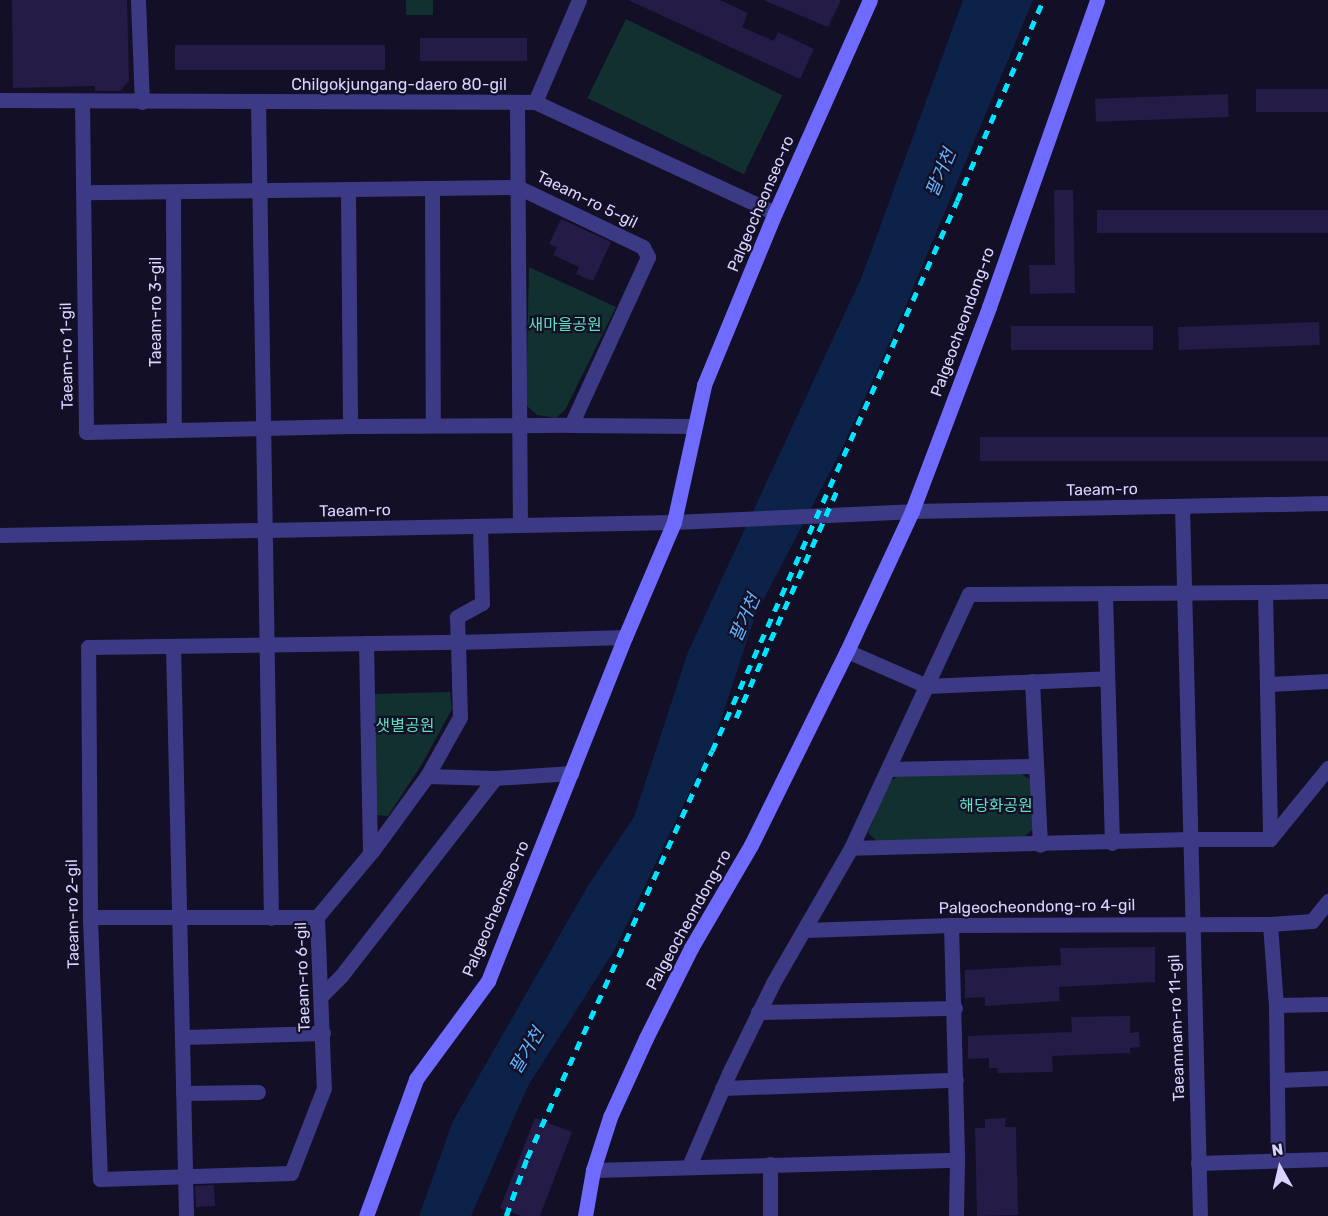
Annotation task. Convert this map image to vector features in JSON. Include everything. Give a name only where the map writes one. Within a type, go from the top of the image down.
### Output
[{"type":"main road","name":"Palgeocheonseo-ro","points":[[366,1216],[416,1079],[488,981],[625,637],[674,522],[693,426],[704,385],[774,213],[870,0]]},
{"type":"main road","name":"Palgeocheondong-ro","points":[[585,1216],[593,1170],[610,1117],[686,958],[751,845],[847,651],[912,511],[989,307],[1097,0]]},
{"type":"street","points":[[138,0],[142,102]]},
{"type":"street","points":[[535,102],[579,0]]},
{"type":"street","name":"Chilgokjungang-daero 80-gil","points":[[0,100],[258,103],[535,102],[774,213]]},
{"type":"street","name":"Taeam-ro 1-gil","points":[[82,101],[86,432],[174,429]]},
{"type":"street","name":"Taeam-ro 5-gil","points":[[517,102],[520,525]]},
{"type":"street","points":[[258,103],[271,918]]},
{"type":"street","name":"Taeam-ro 5-gil","points":[[348,190],[518,187],[643,248],[648,256],[571,425]]},
{"type":"street","points":[[432,189],[433,425]]},
{"type":"street","points":[[84,192],[348,190],[350,426]]},
{"type":"street","name":"Taeam-ro 3-gil","points":[[173,193],[174,429]]},
{"type":"street","points":[[174,429],[519,424],[693,426]]},
{"type":"street","name":"Taeam-ro","points":[[0,536],[674,522],[912,511],[1328,503]]},
{"type":"street","name":"Taeamnam-ro 11-gil","points":[[1182,506],[1200,1216]]},
{"type":"street","name":"Taeam-ro 6-gil","points":[[185,1176],[291,1173],[324,1088],[317,917],[370,853],[427,776],[460,717],[457,617],[482,603],[480,526]]},
{"type":"street","points":[[689,1166],[758,1012],[851,848],[969,594],[1328,591]]},
{"type":"street","points":[[1265,592],[1270,840]]},
{"type":"street","points":[[1105,594],[1112,843]]},
{"type":"street","points":[[186,1216],[173,646],[366,644],[625,637]]},
{"type":"street","points":[[366,644],[370,853]]},
{"type":"street","name":"Taeam-ro 2-gil","points":[[173,646],[88,647],[90,917],[100,1179],[185,1176]]},
{"type":"street","points":[[847,651],[927,686],[1107,678]]},
{"type":"street","points":[[1032,681],[1041,845]]},
{"type":"street","points":[[1268,684],[1328,681]]},
{"type":"street","points":[[888,769],[1036,766]]},
{"type":"street","points":[[1270,840],[1328,768]]},
{"type":"street","points":[[427,776],[495,778],[572,773]]},
{"type":"street","points":[[321,996],[341,976],[495,778]]},
{"type":"street","points":[[851,848],[1041,845],[1190,839],[1270,840]]},
{"type":"street","name":"Palgeocheondong-ro 4-gil","points":[[805,930],[1192,922],[1270,924],[1312,921],[1328,901]]},
{"type":"street","points":[[90,917],[317,917]]},
{"type":"street","points":[[1270,924],[1276,1005],[1278,1160]]},
{"type":"street","points":[[951,926],[955,1008],[956,1216]]},
{"type":"street","points":[[1276,1005],[1328,1004]]},
{"type":"street","points":[[758,1012],[955,1008]]},
{"type":"street","points":[[183,1036],[323,1033]]},
{"type":"street","points":[[1278,1080],[1328,1078]]},
{"type":"street","points":[[722,1088],[956,1080]]},
{"type":"street","points":[[183,1093],[258,1092]]},
{"type":"street","points":[[1198,1163],[1328,1159]]},
{"type":"street","points":[[593,1170],[957,1160]]},
{"type":"street","points":[[770,1164],[770,1216]]},
{"type":"green space","points":[[406,0],[433,0],[433,15],[406,15]]},
{"type":"green space","points":[[626,19],[782,95],[744,174],[587,98]]},
{"type":"green space","name":"새마을공원","points":[[529,267],[616,307],[565,410],[556,418],[537,415],[526,405]]},
{"type":"green space","name":"샛별공원","points":[[450,692],[452,709],[422,764],[388,816],[374,815],[371,694]]},
{"type":"green space","name":"해당화공원","points":[[1017,771],[1031,780],[1034,828],[1023,838],[878,842],[868,833],[888,782],[899,776]]},
{"type":"water","name":"팔거천","points":[[963,0],[1033,0],[904,310],[841,451],[755,616],[715,738],[614,951],[528,1086],[471,1216],[419,1216],[453,1121],[589,884],[634,817],[688,652],[862,276]]},
{"type":"building","points":[[12,0],[127,0],[129,81],[120,91],[95,91],[95,86],[13,88]]},
{"type":"building","points":[[628,0],[720,0],[748,13],[742,27],[774,41],[778,32],[814,49],[800,79]]},
{"type":"building","points":[[763,0],[841,0],[828,27]]},
{"type":"building","points":[[420,38],[527,38],[527,61],[420,61]]},
{"type":"building","points":[[175,45],[385,45],[385,70],[175,70]]},
{"type":"building","points":[[1256,89],[1328,89],[1328,112],[1256,112]]},
{"type":"building","points":[[1228,94],[1229,117],[1096,122],[1095,99]]},
{"type":"building","points":[[1054,190],[1073,190],[1075,293],[1030,294],[1029,265],[1055,265]]},
{"type":"building","points":[[1097,210],[1328,210],[1328,233],[1097,233]]},
{"type":"building","points":[[561,219],[611,242],[593,281],[576,274],[579,267],[553,255],[557,247],[549,244]]},
{"type":"building","points":[[1319,322],[1320,345],[1179,350],[1178,327]]},
{"type":"building","points":[[1011,326],[1153,326],[1153,350],[1011,350]]},
{"type":"building","points":[[980,437],[1328,437],[1328,461],[980,461]]},
{"type":"building","points":[[1155,947],[1155,982],[1059,987],[1060,1001],[985,1006],[985,997],[965,998],[965,970],[1061,965],[1060,948]]},
{"type":"building","points":[[1130,1016],[1130,1033],[1139,1032],[1140,1047],[1130,1048],[1130,1053],[1052,1056],[1053,1072],[998,1073],[997,1068],[989,1068],[989,1058],[968,1059],[968,1036],[1072,1032],[1071,1017]]},
{"type":"building","points":[[535,1118],[572,1132],[540,1216],[521,1216],[500,1208]]},
{"type":"building","points":[[1006,1118],[1005,1127],[1016,1127],[1018,1215],[977,1216],[975,1128],[985,1128],[985,1119]]},
{"type":"building","points":[[214,1185],[215,1206],[196,1207],[195,1186]]},
{"type":"railway","points":[[506,1216],[527,1158],[712,751],[957,201],[1043,0]]},
{"type":"railway","points":[[736,718],[837,490]]}]
